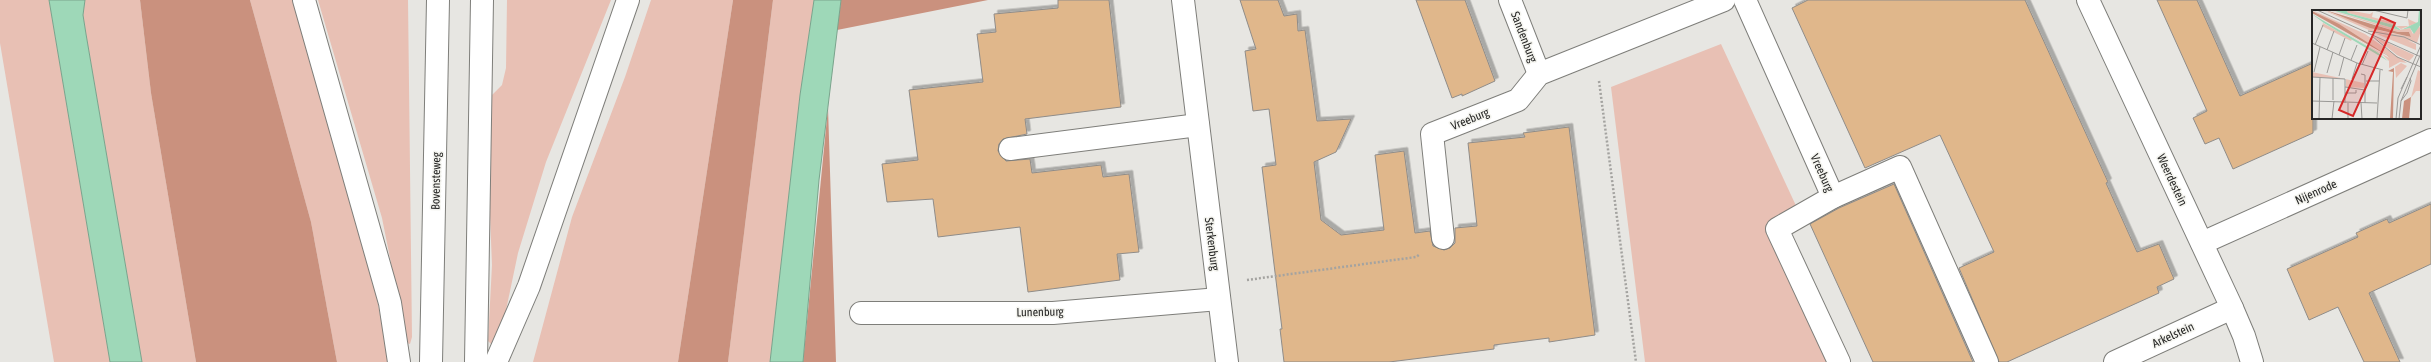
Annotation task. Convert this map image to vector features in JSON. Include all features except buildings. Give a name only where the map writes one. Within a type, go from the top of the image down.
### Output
[{"type":"street","points":[[304,0],[390,303],[399,362]]},
{"type":"street","name":"Bovensteweg","points":[[431,362],[438,0]]},
{"type":"street","points":[[476,362],[482,0]]},
{"type":"street","points":[[496,362],[529,286],[628,0]]},
{"type":"street","name":"Sterkenburg","points":[[1183,0],[1227,362]]},
{"type":"street","name":"Sandenburg","points":[[1510,0],[1539,74]]},
{"type":"street","name":"Vreeburg","points":[[1443,238],[1432,134],[1518,100],[1539,74],[1724,0]]},
{"type":"street","name":"Vreeburg","points":[[1745,0],[1833,197],[1777,229],[1839,362]]},
{"type":"street","name":"Weerdestein","points":[[2088,0],[2232,308],[2244,336],[2252,362]]},
{"type":"street","points":[[1010,149],[1198,125]]},
{"type":"street","name":"Nijenrode","points":[[2202,243],[2431,140]]},
{"type":"street","points":[[1833,197],[1900,167],[1987,362]]},
{"type":"street","name":"Lunenburg","points":[[860,313],[1053,313],[1219,299]]},
{"type":"street","name":"Arkelstein","points":[[2115,362],[2232,308]]},
{"type":"path","points":[[1595,52],[1636,362]]},
{"type":"path","points":[[1219,299],[1250,278],[1416,257],[1443,238]]},
{"type":"shaded area","points":[[0,0],[49,0],[110,362],[54,362],[0,43]]},
{"type":"shaded area","points":[[49,0],[85,0],[83,15],[142,362],[110,362]]},
{"type":"shaded area","points":[[85,0],[140,0],[151,93],[196,362],[142,362],[83,15]]},
{"type":"shaded area","points":[[140,0],[250,0],[311,222],[337,362],[196,362],[151,93]]},
{"type":"shaded area","points":[[250,0],[294,0],[373,278],[389,362],[337,362],[311,222]]},
{"type":"shaded area","points":[[318,0],[408,0],[412,337],[410,344],[407,343],[382,218]]},
{"type":"shaded area","points":[[507,0],[611,0],[546,162],[518,253],[501,334],[492,345],[488,341],[492,265],[489,190],[492,95],[502,85],[506,68]]},
{"type":"shaded area","points":[[651,0],[733,0],[678,362],[533,362],[572,217],[625,77]]},
{"type":"shaded area","points":[[733,0],[773,0],[728,362],[678,362]]},
{"type":"shaded area","points":[[773,0],[814,0],[800,95],[770,362],[728,362]]},
{"type":"shaded area","points":[[814,0],[841,0],[819,180],[803,362],[770,362],[800,95]]},
{"type":"shaded area","points":[[841,0],[988,0],[837,30]]},
{"type":"shaded area","points":[[1721,44],[1798,210],[1767,226],[1828,362],[1645,362],[1611,87]]},
{"type":"shaded area","points":[[828,108],[836,362],[803,362]]}]
